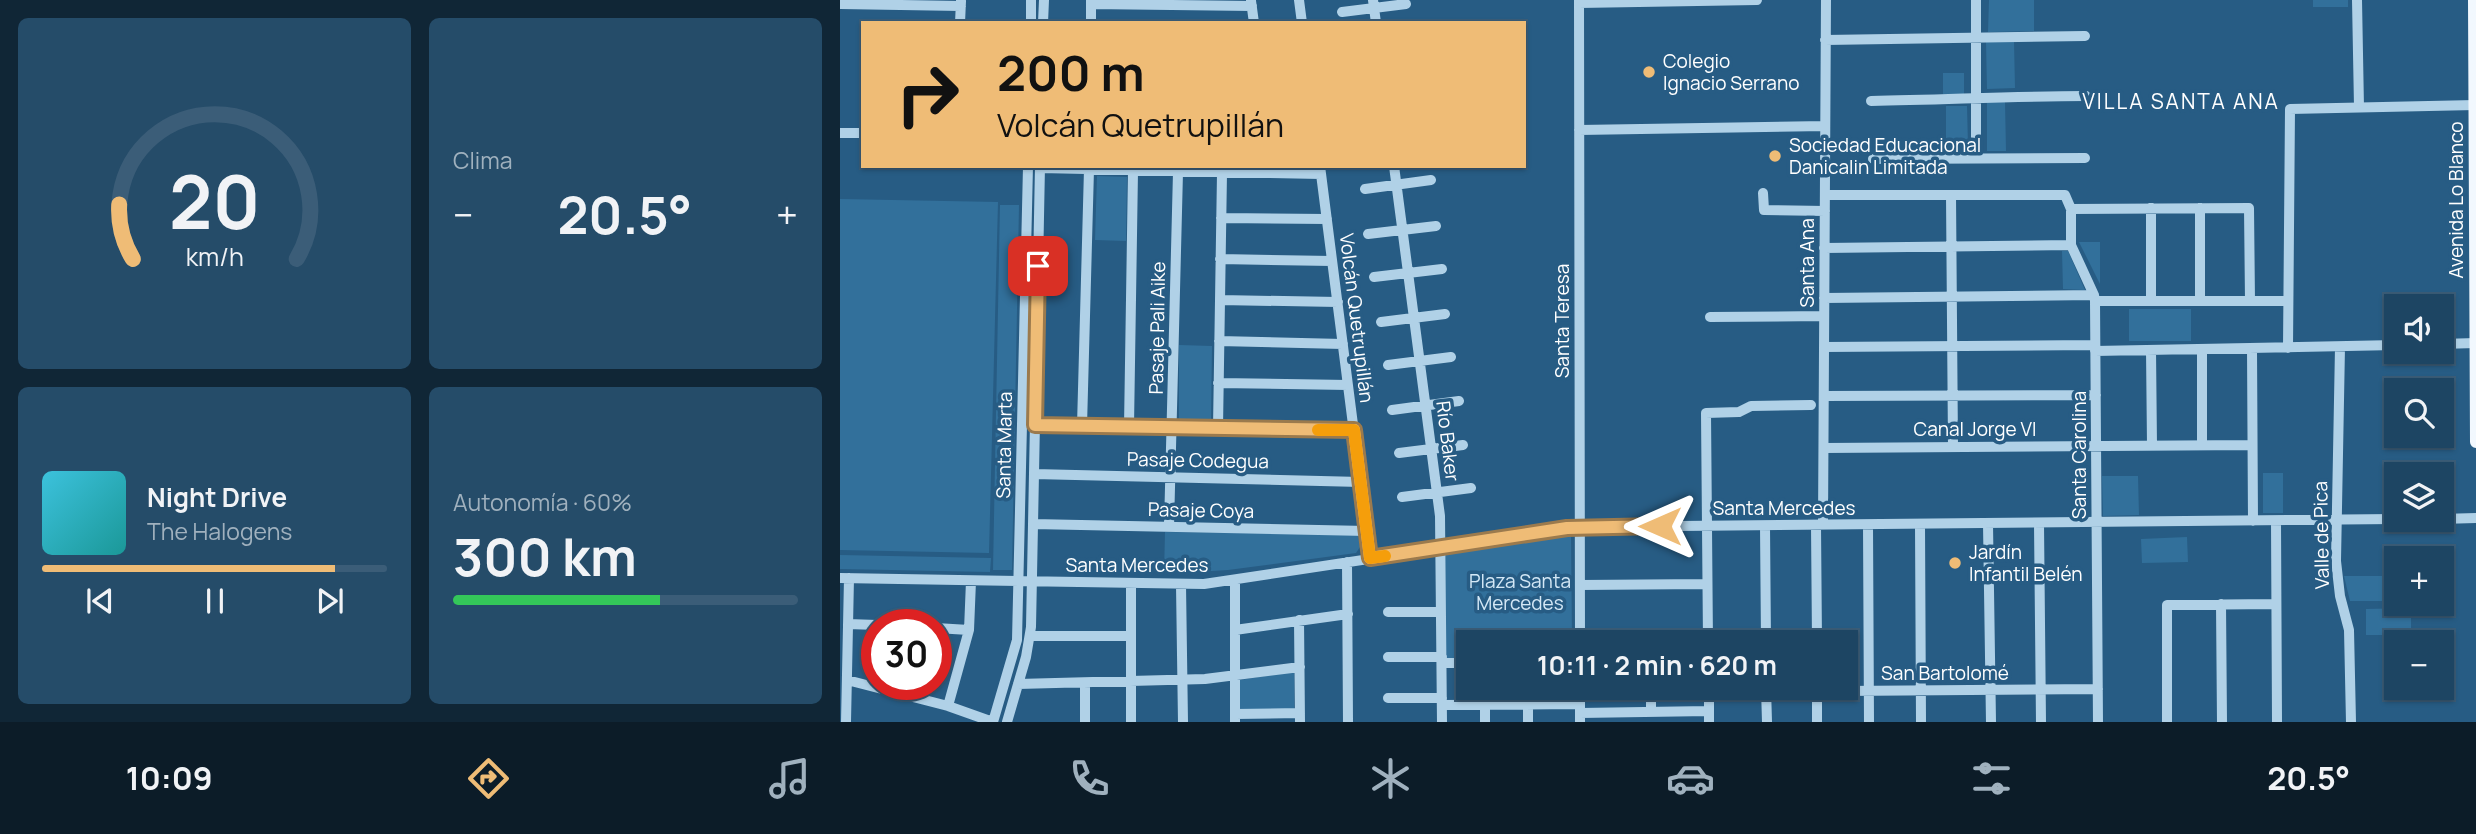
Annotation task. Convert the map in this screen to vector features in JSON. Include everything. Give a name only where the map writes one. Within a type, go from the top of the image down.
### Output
[{"type":"main road","name":"Avenida Lo Blanco","points":[[2474,0],[2476,442]]},
{"type":"street","points":[[1031,0],[1031,21]]},
{"type":"street","points":[[1043,21],[1044,0]]},
{"type":"street","points":[[1299,0],[1302,21]]},
{"type":"street","points":[[1579,1],[1757,0]]},
{"type":"street","name":"Santa Ana","points":[[1817,630],[1819,525],[1824,448],[1826,0]]},
{"type":"street","points":[[1976,0],[1976,158]]},
{"type":"street","points":[[2357,0],[2359,107]]},
{"type":"street","name":"Santa Teresa","points":[[1579,1],[1580,630]]},
{"type":"street","points":[[1091,21],[1091,2],[1252,3],[1254,21]]},
{"type":"street","points":[[840,4],[961,3],[960,21]]},
{"type":"street","points":[[1342,12],[1373,4],[1406,4]]},
{"type":"street","points":[[1825,40],[2085,36]]},
{"type":"street","points":[[1871,101],[2087,96]]},
{"type":"street","points":[[2288,348],[2290,108],[2475,105]]},
{"type":"street","points":[[1579,130],[1825,127]]},
{"type":"street","points":[[840,133],[861,133]]},
{"type":"street","points":[[1873,159],[2085,158]]},
{"type":"street","name":"Santa Marta","points":[[993,722],[1017,640],[1028,168]]},
{"type":"street","name":"Santa Marta","points":[[1007,722],[1030,636],[1040,168]]},
{"type":"street","points":[[1064,168],[1222,173],[1321,170]]},
{"type":"street","name":"Río Baker","points":[[1394,168],[1437,492],[1441,547],[1442,722]]},
{"type":"street","points":[[1082,426],[1089,169]]},
{"type":"street","name":"Volcán Quetrupillán","points":[[1321,170],[1370,558]]},
{"type":"street","points":[[1129,427],[1133,171]]},
{"type":"street","name":"Pasaje Pali Aike","points":[[1169,527],[1178,172]]},
{"type":"street","points":[[1217,428],[1222,173]]},
{"type":"street","points":[[1365,189],[1431,180]]},
{"type":"street","points":[[1763,193],[1764,210],[1825,211]]},
{"type":"street","points":[[1825,195],[1951,195],[1953,447]]},
{"type":"street","name":"Santa Carolina","points":[[1951,195],[2065,195],[2071,209],[2071,244],[2095,298],[2098,722]]},
{"type":"street","points":[[2151,208],[2151,301]]},
{"type":"street","points":[[2200,208],[2200,301]]},
{"type":"street","points":[[2071,209],[2249,208],[2250,301]]},
{"type":"street","points":[[1221,218],[1327,219]]},
{"type":"street","points":[[1368,234],[1436,226]]},
{"type":"street","points":[[1825,248],[2071,244]]},
{"type":"street","points":[[1220,259],[1332,261]]},
{"type":"street","points":[[1374,277],[1442,269]]},
{"type":"street","points":[[1824,298],[1952,296],[2288,301]]},
{"type":"street","points":[[1220,300],[1338,302]]},
{"type":"street","points":[[1381,322],[1445,314]]},
{"type":"street","points":[[1710,317],[1824,316]]},
{"type":"street","points":[[1219,341],[1343,344]]},
{"type":"street","points":[[2454,344],[2476,343]]},
{"type":"street","points":[[1824,347],[1952,346],[2151,350],[2384,345]]},
{"type":"street","name":"Valle de Pica","points":[[2340,347],[2337,571],[2340,596],[2350,634],[2351,722]]},
{"type":"street","points":[[2202,349],[2203,445]]},
{"type":"street","points":[[2252,349],[2253,521]]},
{"type":"street","points":[[2151,350],[2152,446]]},
{"type":"street","points":[[1388,365],[1451,357]]},
{"type":"street","points":[[1218,383],[1348,385]]},
{"type":"street","points":[[1824,396],[2096,395]]},
{"type":"street","points":[[1392,410],[1458,401]]},
{"type":"street","points":[[1708,630],[1706,412],[1739,412],[1751,406],[1811,405]]},
{"type":"street","points":[[1035,425],[1354,430]]},
{"type":"street","points":[[1399,453],[1463,445]]},
{"type":"street","name":"Canal Jorge VI","points":[[1824,448],[2252,445]]},
{"type":"street","name":"Pasaje Codegua","points":[[1034,474],[1361,482]]},
{"type":"street","points":[[1402,497],[1471,488]]},
{"type":"street","points":[[2454,519],[2476,518]]},
{"type":"street","name":"Santa Mercedes","points":[[845,578],[1181,585],[1235,580],[1580,527],[2384,519]]},
{"type":"street","points":[[2276,521],[2277,722]]},
{"type":"street","name":"Pasaje Coya","points":[[1033,524],[1367,531]]},
{"type":"street","points":[[1988,524],[1991,722]]},
{"type":"street","points":[[2039,524],[2041,722]]},
{"type":"street","points":[[1868,525],[1869,722]]},
{"type":"street","points":[[1920,525],[1921,722]]},
{"type":"street","points":[[1765,526],[1766,630]]},
{"type":"street","points":[[1348,562],[1348,722]]},
{"type":"street","points":[[845,578],[846,722]]},
{"type":"street","points":[[1235,580],[1235,718],[1300,718],[1299,621]]},
{"type":"street","points":[[948,706],[969,630],[971,581]]},
{"type":"street","points":[[1131,584],[1131,722]]},
{"type":"street","points":[[1580,585],[1707,584]]},
{"type":"street","points":[[1181,585],[1183,722]]},
{"type":"street","points":[[2221,604],[2222,722]]},
{"type":"street","points":[[2167,722],[2167,605],[2276,604]]},
{"type":"street","points":[[1388,612],[1441,612]]},
{"type":"street","points":[[1235,630],[1348,614]]},
{"type":"street","points":[[952,629],[969,630]]},
{"type":"street","points":[[1030,636],[1131,636]]},
{"type":"street","points":[[1388,657],[1456,662]]},
{"type":"street","points":[[1018,684],[1182,680],[1300,667]]},
{"type":"street","points":[[847,680],[861,682]]},
{"type":"street","points":[[1085,683],[1085,722]]},
{"type":"street","name":"San Bartolomé","points":[[1858,691],[2098,690]]},
{"type":"street","points":[[1388,698],[1485,705],[1528,704],[1580,713],[1651,712],[1709,717]]},
{"type":"street","points":[[931,700],[993,722]]},
{"type":"street","points":[[1651,700],[1651,712]]},
{"type":"street","points":[[1766,700],[1767,722]]},
{"type":"street","points":[[1817,700],[1817,722]]},
{"type":"street","points":[[1528,704],[1528,722]]},
{"type":"street","points":[[1485,705],[1485,722]]},
{"type":"green space","points":[[1989,0],[2034,0],[2034,31],[1988,32]]},
{"type":"green space","points":[[2313,0],[2348,0],[2348,7],[2313,7]]},
{"type":"green space","points":[[1986,42],[2014,42],[2015,88],[1987,89]]},
{"type":"green space","points":[[1943,73],[1964,73],[1964,94],[1943,94]]},
{"type":"green space","points":[[1987,102],[2005,102],[2006,151],[1987,151]]},
{"type":"green space","points":[[1946,106],[1967,106],[1968,145],[1946,145]]},
{"type":"green space","points":[[1097,176],[1127,177],[1126,241],[1095,240]]},
{"type":"green space","points":[[840,199],[998,202],[989,553],[840,550]]},
{"type":"green space","points":[[1000,205],[1019,205],[1012,570],[993,570]]},
{"type":"green space","points":[[2079,242],[2100,242],[2100,284]]},
{"type":"green space","points":[[2062,251],[2068,251],[2085,290],[2063,289]]},
{"type":"green space","points":[[2129,309],[2191,309],[2191,341],[2129,341]]},
{"type":"green space","points":[[1179,345],[1212,346],[1211,421],[1179,421]]},
{"type":"green space","points":[[2263,473],[2283,473],[2283,513],[2263,513]]},
{"type":"green space","points":[[2102,476],[2138,476],[2139,515],[2103,516]]},
{"type":"green space","points":[[1165,532],[1358,534],[1360,547],[1356,553],[1228,570],[1164,574]]},
{"type":"green space","name":"Plaza Santa Mercedes","points":[[1571,535],[1572,630],[1456,630],[1456,658],[1443,659],[1445,549]]},
{"type":"green space","points":[[2187,537],[2188,562],[2142,563],[2141,539]]},
{"type":"green space","points":[[840,555],[991,558],[990,572],[840,569]]},
{"type":"green space","points":[[2344,576],[2384,576],[2384,601],[2350,601]]},
{"type":"green space","points":[[2366,609],[2384,609],[2384,616],[2411,616],[2411,630],[2384,630],[2384,635],[2366,635]]},
{"type":"green space","points":[[1294,671],[1294,711],[1239,711],[1240,680]]},
{"type":"slow traffic","points":[[1318,430],[1354,430],[1370,558],[1385,556]]},
{"type":"place","name":"Colegio Ignacio Serrano","points":[[1649,72]]},
{"type":"place","name":"Sociedad Educacional Danicalin Limitada","points":[[1775,156]]},
{"type":"place","name":"Jardín Infantil Belén","points":[[1955,563]]},
{"type":"district","name":"VILLA SANTA ANA","points":[[2181,102]]},
{"type":"route","points":[[1038,266],[1035,425],[1354,430],[1370,558],[1567,528],[1660,526]]}]
